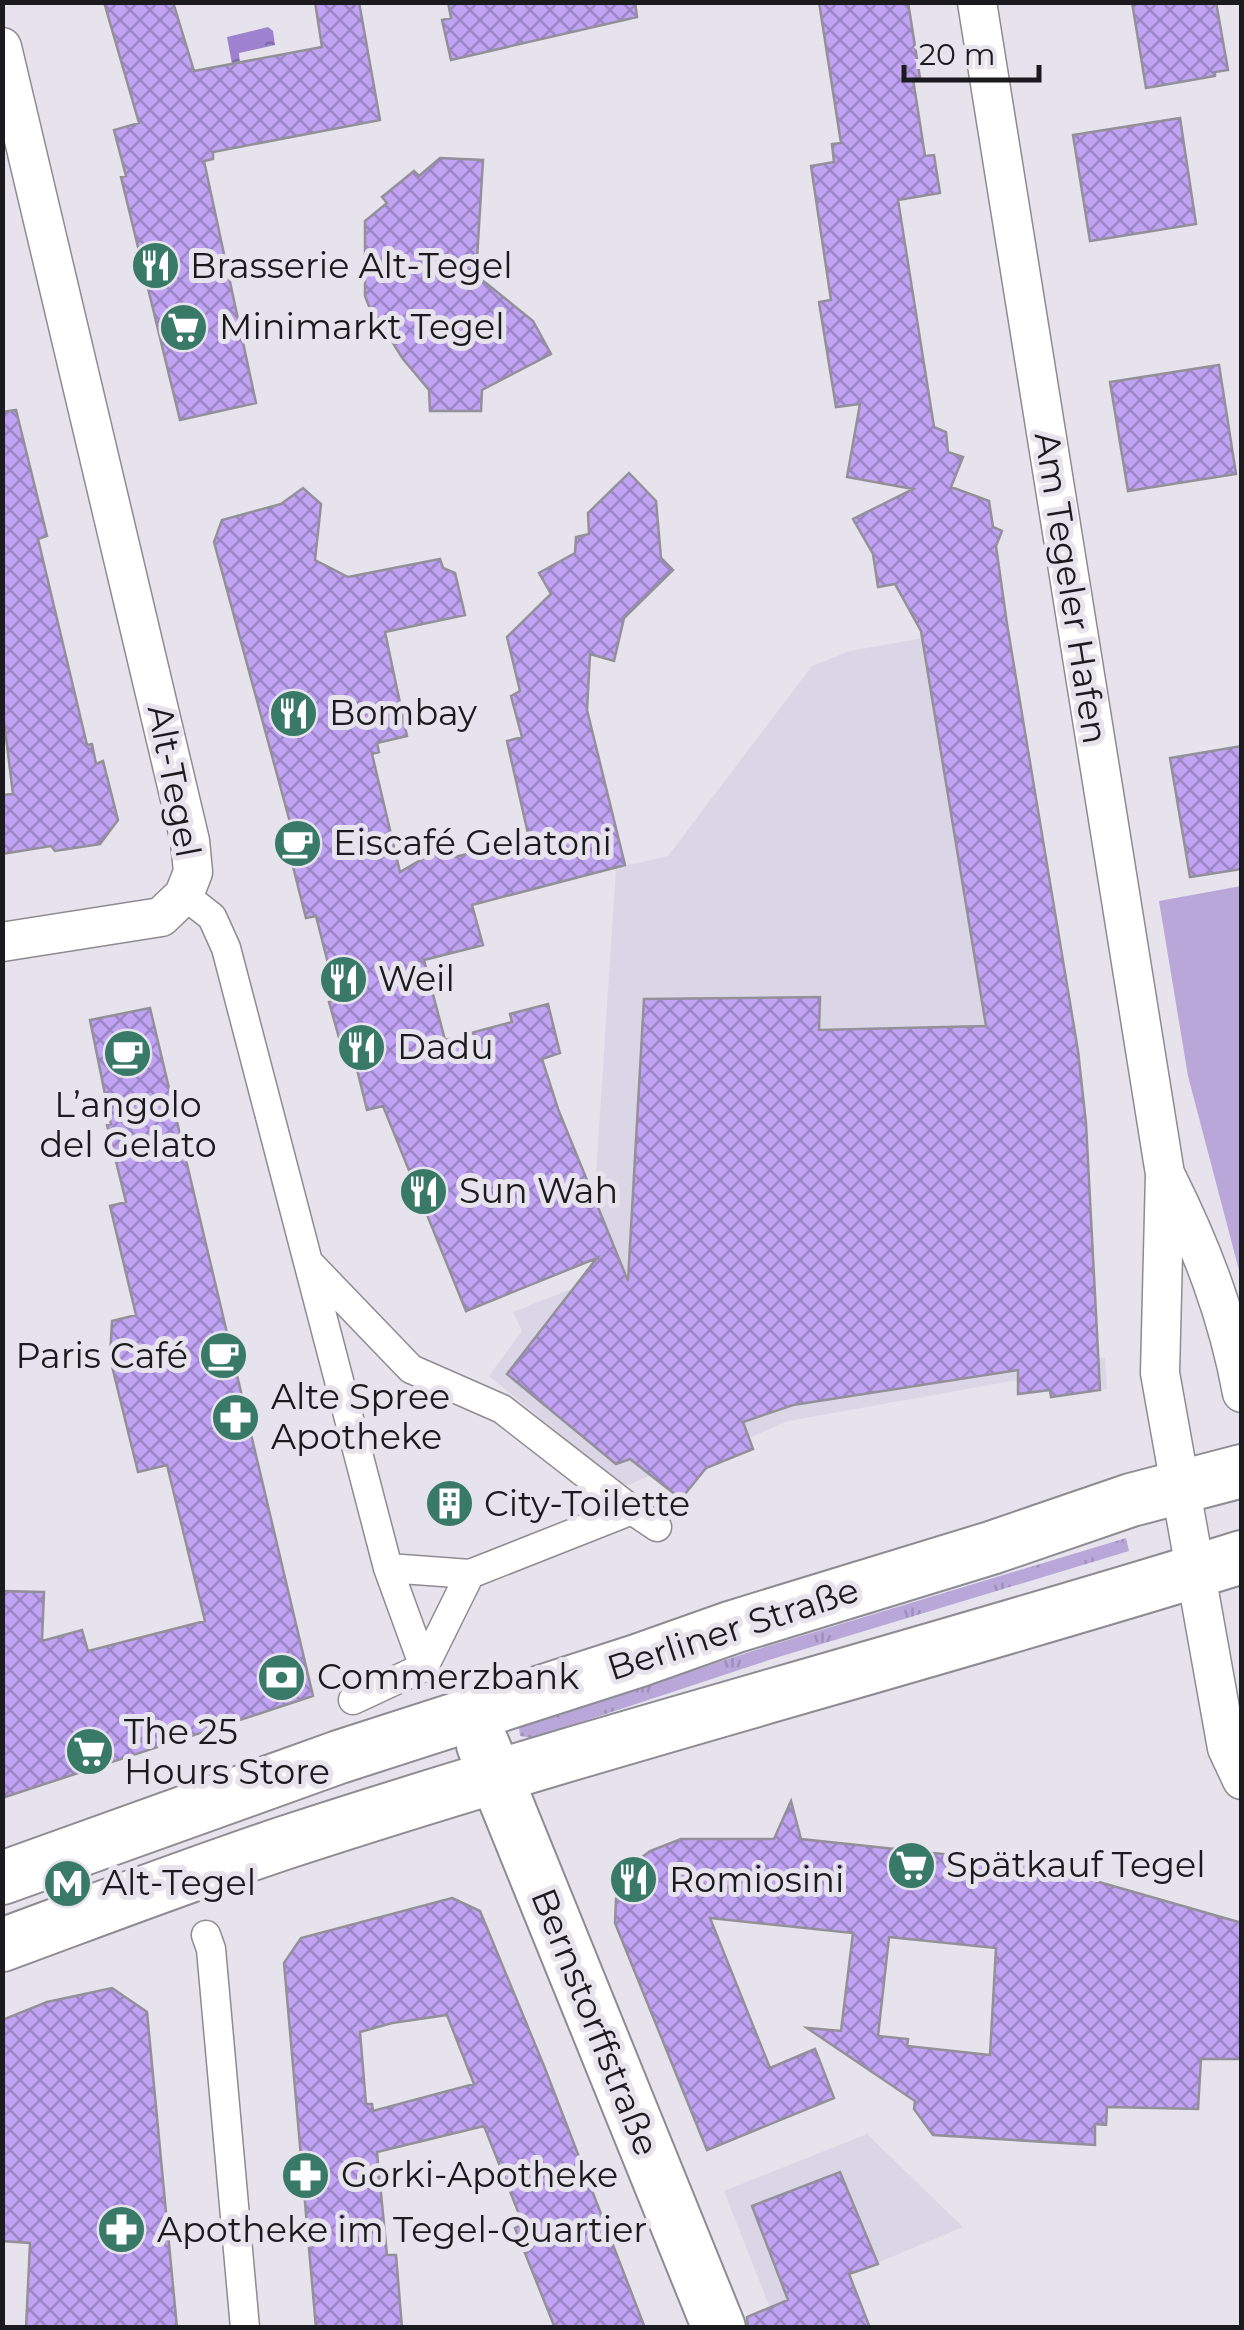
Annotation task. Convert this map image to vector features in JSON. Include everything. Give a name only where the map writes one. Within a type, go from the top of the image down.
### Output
[{"type":"main road","name":"Berliner Straße","points":[[2,1878],[322,1764],[732,1627],[1179,1487],[1242,1471]]},
{"type":"main road","name":"Berliner Straße","points":[[2,1945],[274,1847],[1218,1565]]},
{"type":"main road","name":"Bernstorffstraße","points":[[472,1715],[719,2328]]},
{"type":"street","name":"Am Tegeler Hafen","points":[[978,2],[1165,1174],[1160,1373],[1179,1487],[1218,1565],[1227,1748],[1242,1780]]},
{"type":"street","name":"Alt-Tegel","points":[[2,47],[190,840],[193,872],[184,895],[212,918],[226,948],[388,1568],[424,1667]]},
{"type":"street","points":[[2,942],[161,917],[184,895]]},
{"type":"street","name":"Am Tegeler Hafen","points":[[1165,1174],[1195,1234],[1223,1306],[1242,1394]]},
{"type":"street","points":[[308,1263],[412,1369],[502,1408],[657,1527]]},
{"type":"street","points":[[388,1568],[470,1574],[632,1510]]},
{"type":"street","points":[[354,1700],[424,1667],[470,1574]]},
{"type":"street","points":[[206,1935],[211,1949],[244,2328]]},
{"type":"shaded area","points":[[1008,623],[1078,1051],[1086,1123],[1098,1358],[1105,1358],[1107,1389],[1051,1397],[1050,1390],[1018,1394],[1018,1380],[788,1421],[749,1438],[753,1449],[706,1468],[681,1499],[651,1475],[624,1487],[489,1376],[522,1331],[513,1312],[589,1282],[616,868],[668,856],[812,666],[850,651]]},
{"type":"shaded area","points":[[867,2134],[963,2227],[770,2308],[724,2191]]},
{"type":"green space","points":[[1242,886],[1241,1278],[1188,1076],[1159,901]]},
{"type":"green space","points":[[1126,1538],[1129,1551],[772,1659],[533,1738],[520,1736],[519,1728],[524,1726],[765,1647]]},
{"type":"water","points":[[268,27],[273,31],[275,45],[239,53],[241,74],[234,75],[227,37]]},
{"type":"building","points":[[104,2],[173,2],[194,71],[322,47],[315,2],[359,2],[380,120],[213,152],[213,159],[204,161],[256,403],[180,420],[121,177],[126,176],[114,130],[139,123]]},
{"type":"building","points":[[448,2],[635,2],[637,17],[451,60],[442,20],[451,18]]},
{"type":"building","points":[[819,2],[908,2],[920,78],[913,79],[925,156],[934,155],[940,193],[898,200],[934,427],[946,432],[948,452],[963,457],[951,487],[989,501],[993,527],[1002,531],[996,546],[1007,624],[1078,1051],[1086,1123],[1100,1390],[1051,1397],[1050,1390],[1018,1394],[1018,1370],[793,1405],[743,1422],[753,1449],[706,1468],[681,1499],[630,1459],[616,1464],[507,1374],[597,1258],[466,1311],[383,1106],[367,1110],[354,1057],[345,1059],[329,1002],[337,999],[316,916],[306,918],[286,839],[294,837],[214,542],[222,520],[281,504],[303,488],[321,504],[315,560],[348,577],[440,559],[443,568],[455,573],[465,615],[385,632],[407,736],[377,743],[379,752],[372,754],[400,872],[441,848],[455,857],[529,838],[507,741],[522,737],[511,696],[520,691],[507,637],[551,594],[539,573],[575,553],[576,537],[589,534],[588,513],[629,473],[656,501],[661,558],[673,570],[624,618],[614,661],[590,654],[587,710],[625,865],[472,905],[483,945],[424,960],[445,1040],[512,1022],[510,1014],[548,1004],[560,1053],[542,1059],[558,1109],[628,1281],[644,999],[820,997],[819,1030],[986,1026],[921,631],[895,584],[878,587],[873,554],[853,519],[913,489],[847,477],[860,404],[836,407],[819,302],[831,300],[811,166],[834,162],[832,144],[841,143]]},
{"type":"building","points":[[1132,2],[1216,2],[1228,70],[1215,72],[1215,76],[1146,88]]},
{"type":"building","points":[[1180,118],[1196,224],[1090,241],[1073,135]]},
{"type":"building","points":[[440,158],[483,160],[476,275],[533,321],[551,354],[482,390],[481,411],[430,411],[429,390],[386,332],[380,334],[365,296],[365,221],[387,203],[382,197],[414,171],[419,176]]},
{"type":"building","points":[[1219,365],[1236,474],[1128,491],[1110,382]]},
{"type":"building","points":[[16,410],[47,536],[38,539],[87,745],[92,744],[96,764],[103,761],[118,820],[100,844],[2,854],[2,795],[13,794],[2,705],[2,412]]},
{"type":"building","points":[[1242,746],[1242,869],[1190,877],[1170,758]]},
{"type":"building","points":[[150,1008],[313,1696],[2,1798],[2,1591],[44,1592],[42,1641],[82,1630],[88,1651],[205,1621],[167,1465],[138,1472],[110,1358],[112,1321],[136,1315],[110,1206],[126,1202],[107,1125],[111,1124],[90,1020]]},
{"type":"building","points":[[791,1801],[801,1839],[1038,1864],[1091,1874],[1092,1880],[1242,1923],[1242,2059],[1201,2059],[1198,2109],[1107,2107],[1106,2125],[1095,2124],[1095,2145],[933,2135],[914,2109],[915,2101],[807,2028],[841,2031],[853,1933],[710,1918],[770,2068],[815,2049],[834,2098],[707,2150],[615,1923],[616,1899],[633,1864],[650,1851],[681,1839],[774,1839]],"holes":[[[889,1937],[996,1948],[990,2055],[907,2046],[908,2039],[878,2036]]]},
{"type":"building","points":[[452,1898],[480,1911],[645,2328],[555,2328],[515,2228],[523,2224],[484,2126],[377,2152],[387,2255],[396,2255],[402,2328],[316,2328],[284,1963],[301,1938]],"holes":[[[447,2015],[474,2084],[373,2111],[372,2104],[366,2104],[360,2032]]]},
{"type":"building","points":[[112,1988],[147,2012],[177,2328],[26,2328],[30,2243],[2,2241],[2,2020],[47,2002]]},
{"type":"building","points":[[840,2172],[878,2264],[849,2274],[870,2328],[748,2328],[747,2317],[788,2300],[752,2206]]},
{"type":"place","name":"Brasserie Alt-Tegel","points":[[155,266]]},
{"type":"place","name":"Minimarkt Tegel","points":[[184,327]]},
{"type":"place","name":"Bombay","points":[[294,713]]},
{"type":"place","name":"Eiscafé Gelatoni","points":[[298,843]]},
{"type":"place","name":"Weil","points":[[343,979]]},
{"type":"place","name":"Dadu","points":[[362,1047]]},
{"type":"place","name":"L’angolo del Gelato","points":[[128,1053]]},
{"type":"place","name":"Sun Wah","points":[[424,1191]]},
{"type":"place","name":"Paris Café","points":[[223,1356]]},
{"type":"place","name":"Alte Spree Apotheke","points":[[236,1417]]},
{"type":"place","name":"City-Toilette","points":[[449,1504]]},
{"type":"place","name":"Commerzbank","points":[[282,1677]]},
{"type":"place","name":"The 25 Hours Store","points":[[89,1752]]},
{"type":"place","name":"Spätkauf Tegel","points":[[911,1865]]},
{"type":"place","name":"Romiosini","points":[[634,1880]]},
{"type":"place","name":"Alt-Tegel","points":[[67,1883]]},
{"type":"place","name":"Gorki-Apotheke","points":[[306,2175]]},
{"type":"place","name":"Apotheke im Tegel-Quartier","points":[[122,2230]]}]
